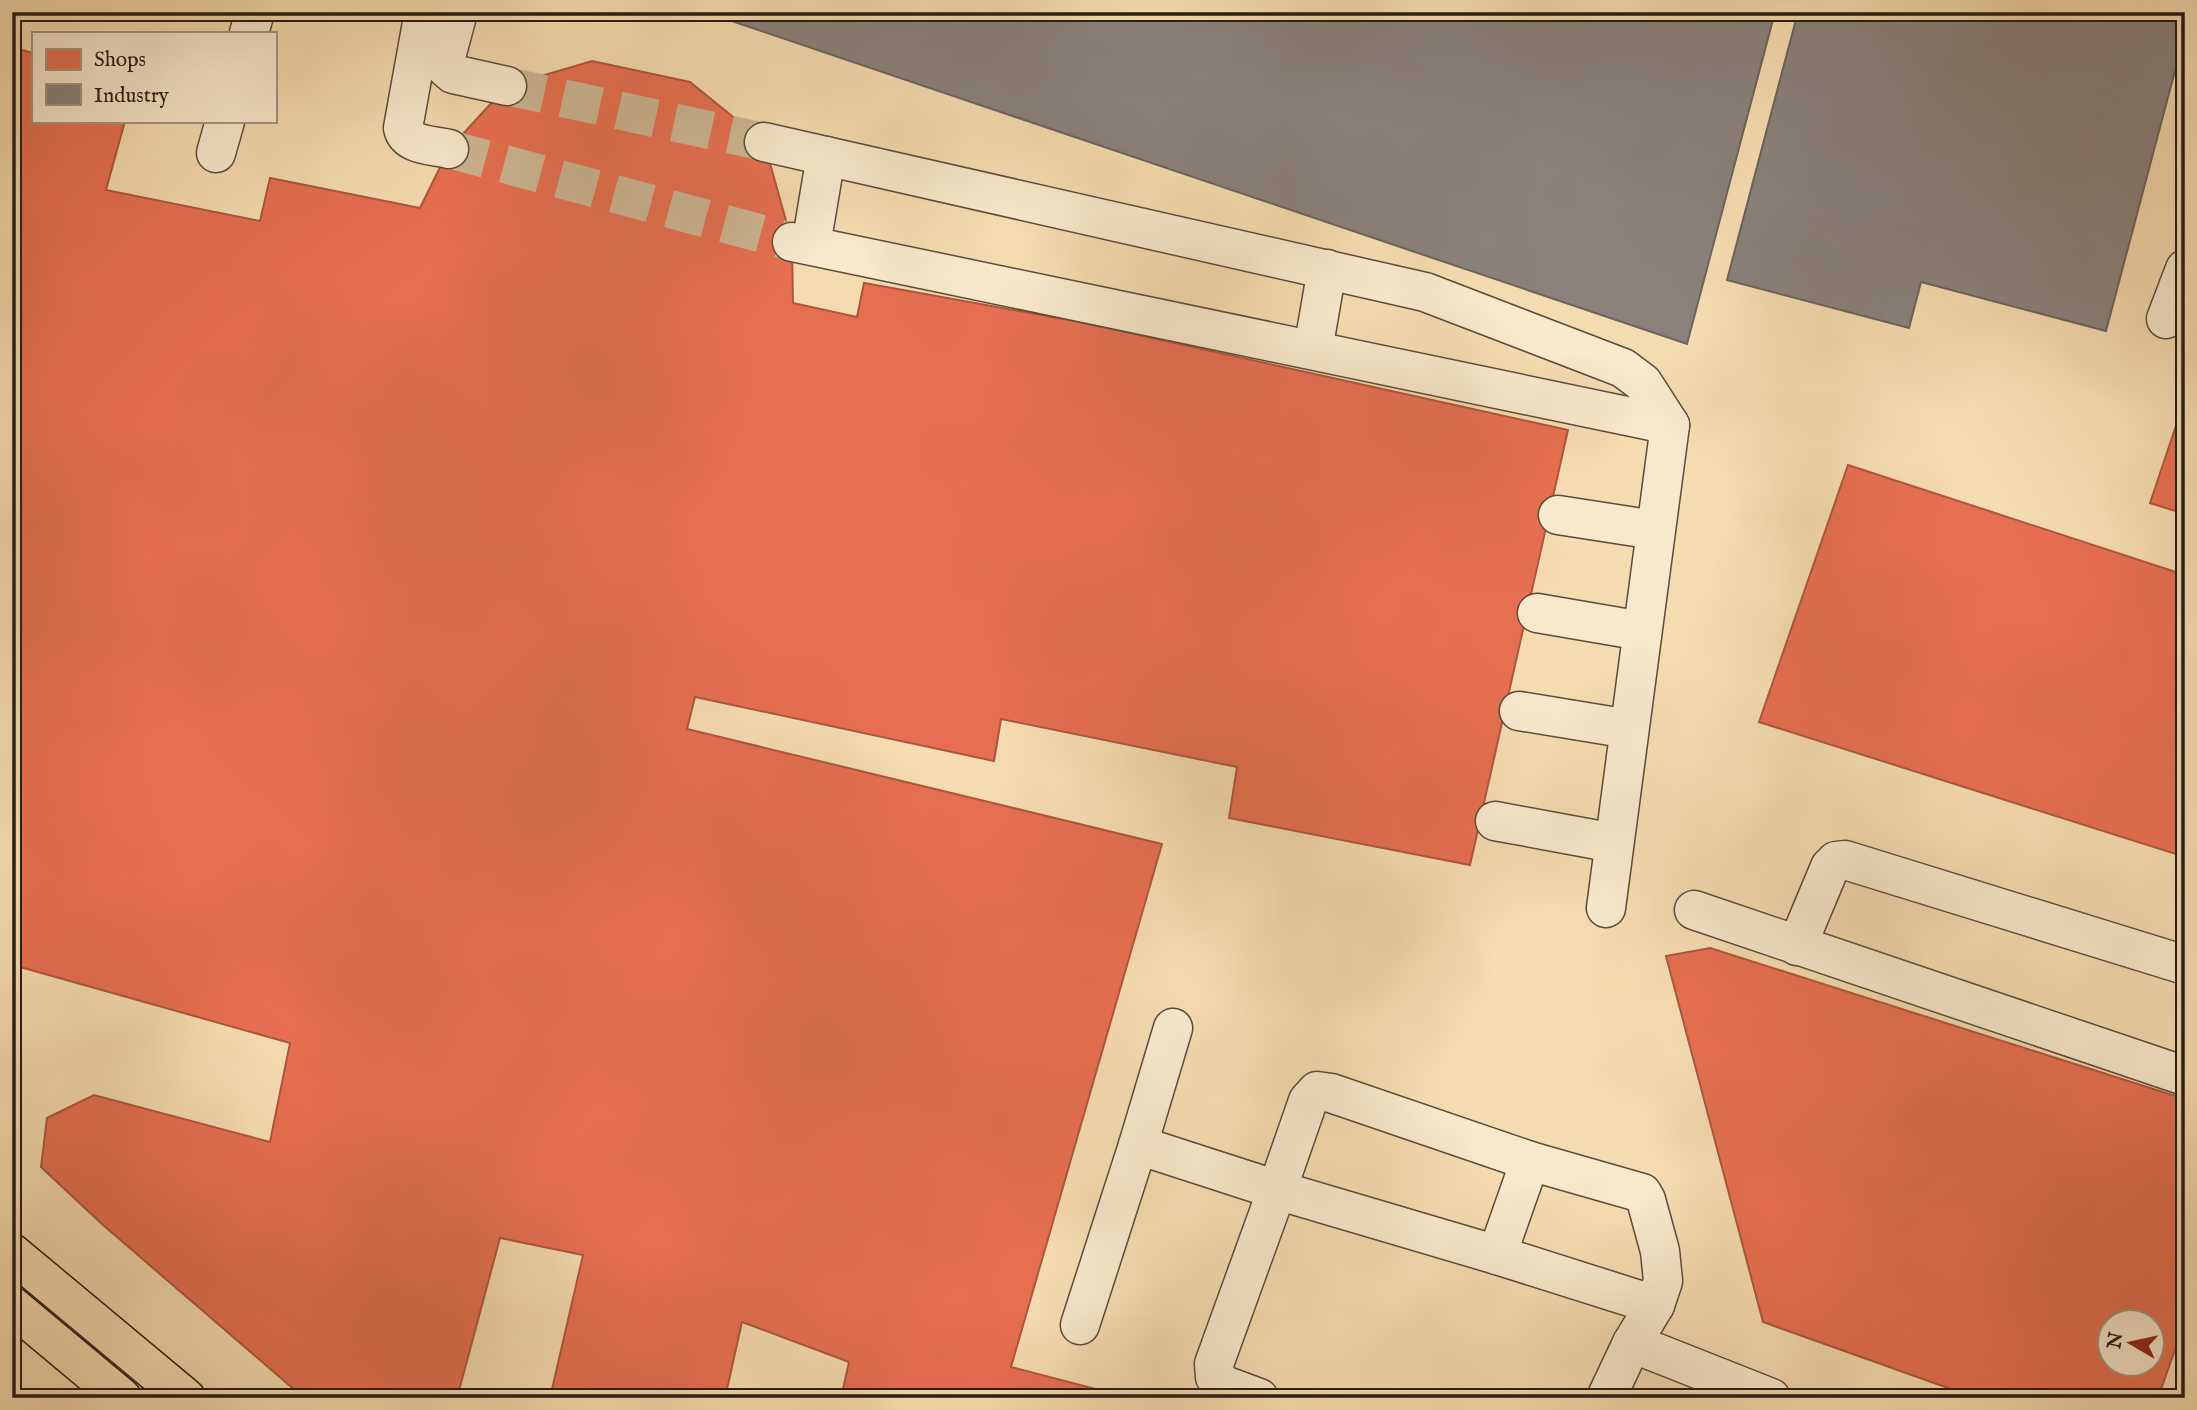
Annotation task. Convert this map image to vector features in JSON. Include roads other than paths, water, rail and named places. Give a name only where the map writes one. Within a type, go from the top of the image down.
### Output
[{"type":"main road","points":[[12,1253],[186,1398]]},
{"type":"main road","points":[[12,1306],[122,1398]]},
{"type":"lane","points":[[249,32],[255,12]]},
{"type":"lane","points":[[424,12],[403,128],[410,141],[449,149]]},
{"type":"lane","points":[[458,12],[446,57],[446,68],[453,74],[507,86]]},
{"type":"lane","points":[[764,142],[1425,292],[1623,368],[1643,383],[1670,425],[1606,908]]},
{"type":"lane","points":[[826,156],[802,243],[1670,425]]},
{"type":"lane","points":[[1313,350],[1327,269]]},
{"type":"lane","points":[[2166,319],[2185,269]]},
{"type":"lane","points":[[1558,515],[1656,530]]},
{"type":"lane","points":[[1537,613],[1642,631]]},
{"type":"lane","points":[[1518,711],[1629,729]]},
{"type":"lane","points":[[1494,821],[1614,843]]},
{"type":"lane","points":[[1797,946],[1830,867],[1836,861],[1845,860],[2185,965]]},
{"type":"lane","points":[[1694,910],[2185,1076]]},
{"type":"lane","points":[[1080,1325],[1173,1028]]},
{"type":"lane","points":[[1259,1398],[1224,1385],[1215,1377],[1214,1364],[1308,1101],[1317,1091],[1331,1093],[1530,1161],[1642,1193],[1660,1251],[1663,1281],[1655,1305],[1632,1343],[1606,1398]]},
{"type":"lane","points":[[1138,1145],[1655,1305]]},
{"type":"lane","points":[[1497,1255],[1530,1161]]},
{"type":"lane","points":[[1632,1343],[1771,1398]]},
{"type":"tunnel","points":[[507,86],[764,142]]},
{"type":"tunnel","points":[[449,149],[792,242]]}]
